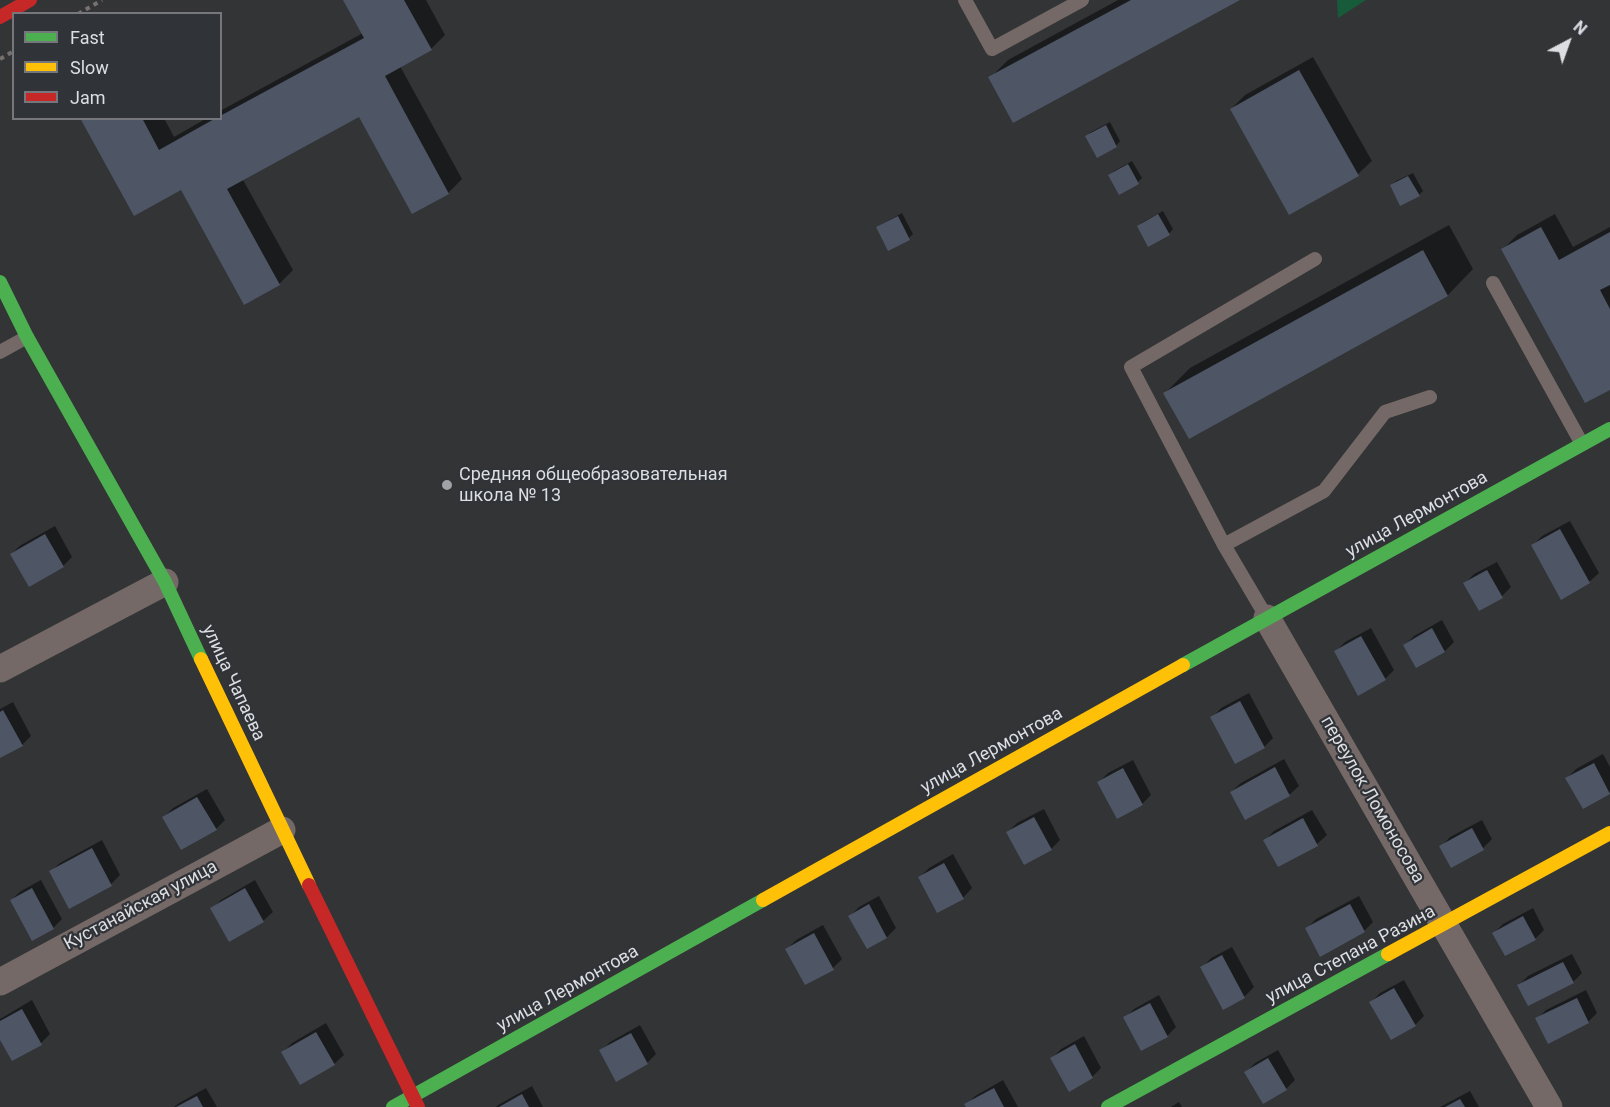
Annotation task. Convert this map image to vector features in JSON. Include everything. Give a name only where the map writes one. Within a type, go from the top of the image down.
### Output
[{"type":"street","points":[[0,17],[30,0]]},
{"type":"street","name":"улица Чапаева","points":[[0,282],[27,337],[165,582],[282,830],[416,1102]]},
{"type":"street","name":"улица Лермонтова","points":[[393,1107],[416,1102],[1267,618],[1610,429]]},
{"type":"street","points":[[0,669],[165,582]]},
{"type":"street","name":"переулок Ломоносова","points":[[1267,618],[1549,1107]]},
{"type":"street","name":"Кустанайская улица","points":[[0,982],[282,830]]},
{"type":"street","name":"улица Степана Разина","points":[[1108,1107],[1610,833]]},
{"type":"lane","points":[[965,0],[992,48],[1082,0]]},
{"type":"lane","points":[[1267,618],[1224,545],[1131,367],[1315,259]]},
{"type":"lane","points":[[1493,284],[1582,444]]},
{"type":"lane","points":[[0,352],[27,337]]},
{"type":"lane","points":[[1224,545],[1324,491],[1385,412],[1430,397]]},
{"type":"path","points":[[81,12],[102,0]]},
{"type":"green space","points":[[1337,0],[1366,0],[1338,18]]},
{"type":"building","points":[[343,0],[404,0],[432,50],[385,76],[449,194],[412,214],[359,117],[227,189],[280,285],[244,305],[181,190],[134,216],[81,120],[143,120],[159,150],[212,120],[222,120],[222,115],[364,38]]},
{"type":"building","points":[[1131,0],[1240,0],[1013,123],[988,77]]},
{"type":"building","points":[[1299,70],[1359,176],[1289,215],[1230,109]]},
{"type":"building","points":[[1106,125],[1117,147],[1097,158],[1085,136]]},
{"type":"building","points":[[1128,164],[1139,184],[1119,195],[1108,175]]},
{"type":"building","points":[[1408,176],[1420,196],[1400,206],[1390,185]]},
{"type":"building","points":[[1158,214],[1170,235],[1148,247],[1137,226]]},
{"type":"building","points":[[898,216],[910,240],[888,251],[876,227]]},
{"type":"building","points":[[1541,227],[1559,260],[1610,232],[1610,285],[1600,290],[1610,309],[1610,390],[1585,403],[1501,249]]},
{"type":"building","points":[[1423,250],[1448,296],[1189,439],[1163,393]]},
{"type":"building","points":[[1560,529],[1590,583],[1561,600],[1531,545]]},
{"type":"building","points":[[45,534],[64,567],[29,587],[10,554]]},
{"type":"building","points":[[1487,570],[1503,598],[1479,611],[1463,583]]},
{"type":"building","points":[[1432,628],[1445,652],[1416,668],[1403,645]]},
{"type":"building","points":[[1361,636],[1386,680],[1358,696],[1334,651]]},
{"type":"building","points":[[1240,701],[1265,748],[1235,764],[1210,717]]},
{"type":"building","points":[[3,710],[23,746],[0,758],[0,712]]},
{"type":"building","points":[[1594,763],[1610,794],[1583,809],[1565,778]]},
{"type":"building","points":[[1275,767],[1290,796],[1245,820],[1230,792]]},
{"type":"building","points":[[1123,768],[1143,805],[1117,819],[1097,782]]},
{"type":"building","points":[[197,797],[217,830],[181,850],[162,817]]},
{"type":"building","points":[[1034,817],[1052,850],[1024,865],[1006,832]]},
{"type":"building","points":[[1303,818],[1318,846],[1278,867],[1263,840]]},
{"type":"building","points":[[1472,828],[1484,850],[1451,868],[1439,846]]},
{"type":"building","points":[[92,848],[112,886],[69,909],[49,871]]},
{"type":"building","points":[[944,863],[964,899],[937,913],[918,877]]},
{"type":"building","points":[[32,888],[54,929],[32,941],[10,900]]},
{"type":"building","points":[[245,888],[264,922],[229,942],[210,908]]},
{"type":"building","points":[[869,904],[887,938],[867,949],[848,916]]},
{"type":"building","points":[[1350,904],[1365,932],[1320,957],[1305,928]]},
{"type":"building","points":[[1523,916],[1536,940],[1505,956],[1492,933]]},
{"type":"building","points":[[814,933],[834,970],[805,985],[785,949]]},
{"type":"building","points":[[1222,955],[1245,998],[1223,1010],[1200,967]]},
{"type":"building","points":[[1563,962],[1574,983],[1528,1006],[1517,985]]},
{"type":"building","points":[[1394,988],[1416,1026],[1391,1040],[1369,1002]]},
{"type":"building","points":[[1577,998],[1589,1023],[1548,1044],[1535,1018]]},
{"type":"building","points":[[1150,1003],[1168,1037],[1141,1051],[1123,1017]]},
{"type":"building","points":[[22,1009],[42,1045],[12,1061],[0,1040],[0,1021]]},
{"type":"building","points":[[316,1032],[335,1065],[300,1085],[281,1052]]},
{"type":"building","points":[[631,1033],[648,1064],[616,1082],[599,1050]]},
{"type":"building","points":[[1075,1044],[1093,1078],[1069,1092],[1050,1058]]},
{"type":"building","points":[[1268,1058],[1287,1090],[1263,1104],[1244,1072]]},
{"type":"building","points":[[994,1088],[1004,1107],[966,1107],[964,1104]]},
{"type":"building","points":[[522,1094],[529,1107],[499,1107]]},
{"type":"building","points":[[197,1096],[203,1107],[176,1107]]},
{"type":"building","points":[[1460,1099],[1465,1107],[1445,1107]]},
{"type":"traffic: fast","points":[[0,282],[27,337],[165,582],[201,659]]},
{"type":"traffic: fast","points":[[1183,665],[1610,429]]},
{"type":"traffic: fast","points":[[393,1107],[763,900]]},
{"type":"traffic: fast","points":[[1108,1107],[1388,954]]},
{"type":"traffic: slow","points":[[201,659],[309,885]]},
{"type":"traffic: slow","points":[[763,900],[1183,665]]},
{"type":"traffic: slow","points":[[1388,954],[1610,833]]},
{"type":"traffic: jam","points":[[0,17],[30,0]]},
{"type":"traffic: jam","points":[[309,885],[418,1107]]},
{"type":"place","name":"Средняя общеобразовательная школа № 13","points":[[447,485]]}]
